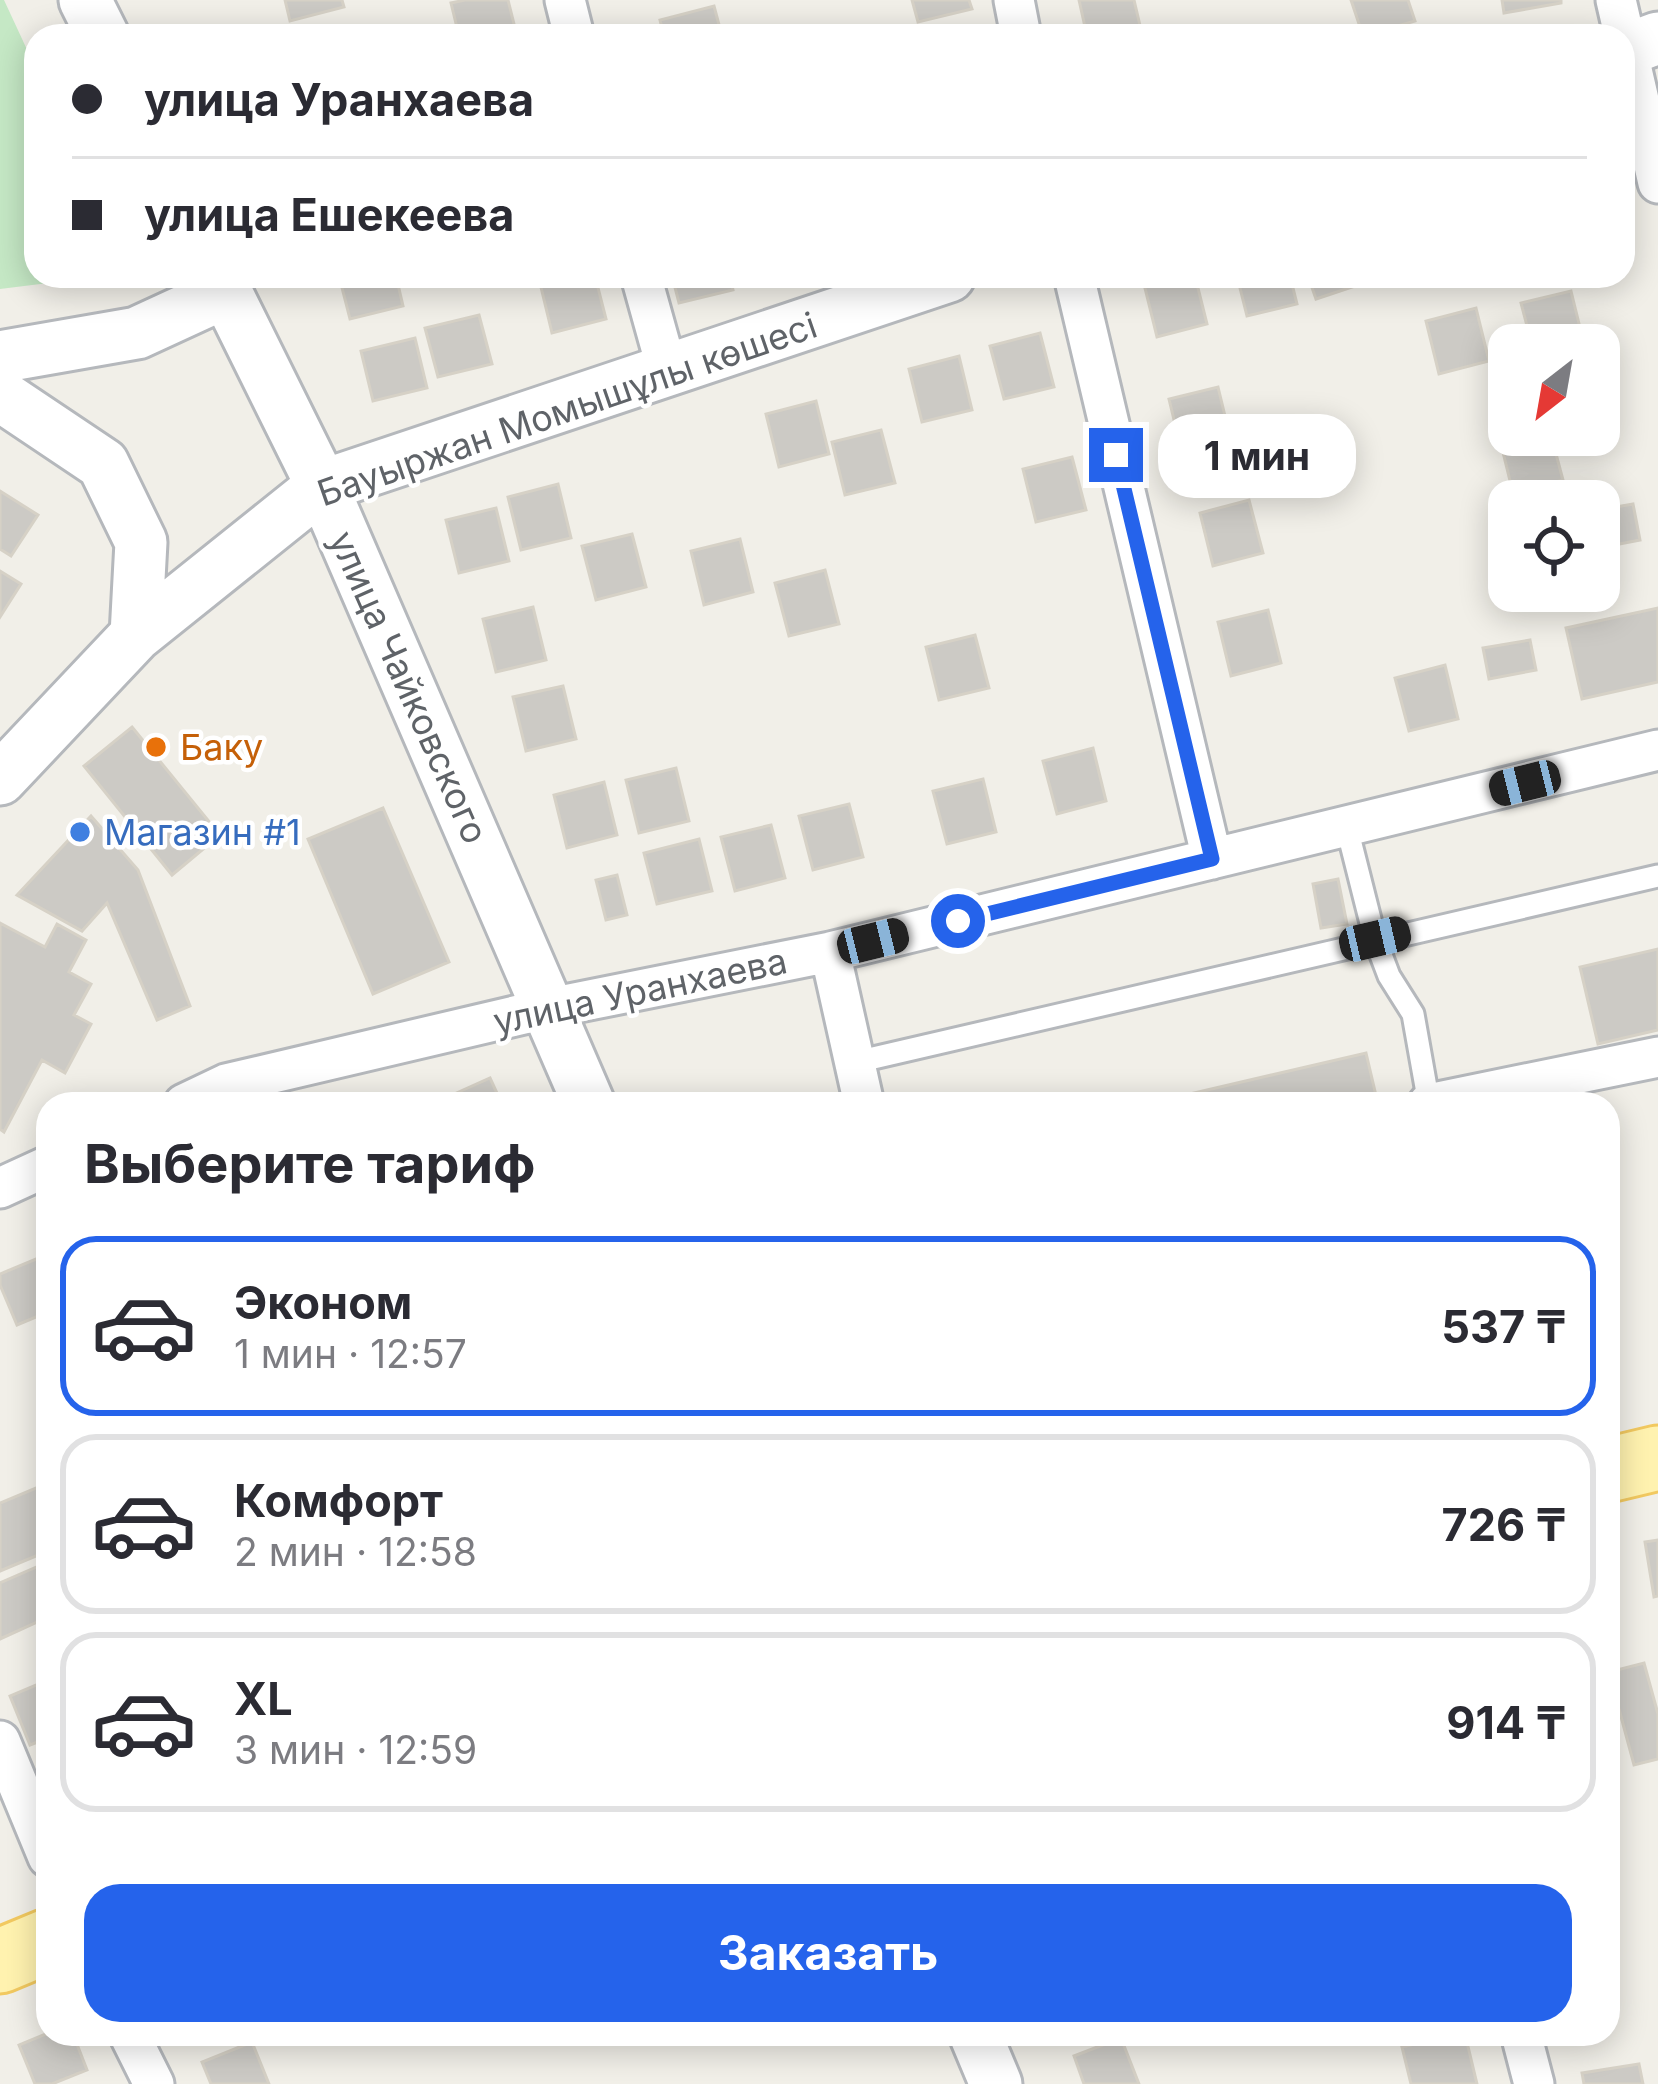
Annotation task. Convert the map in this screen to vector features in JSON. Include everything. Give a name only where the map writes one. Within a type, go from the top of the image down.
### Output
[{"type":"main road","points":[[1620,1466],[1658,1458]]},
{"type":"main road","points":[[0,1961],[36,1946]]},
{"type":"street","points":[[1636,46],[1658,183]]},
{"type":"street","points":[[0,356],[137,333],[215,288]]},
{"type":"street","name":"улица Чайковского","points":[[224,288],[322,487],[584,1092]]},
{"type":"street","points":[[644,288],[668,374]]},
{"type":"street","name":"Бауыржан Момышұлы көшесі","points":[[0,779],[136,635],[322,487],[915,288]]},
{"type":"street","points":[[1077,288],[1212,859]]},
{"type":"street","points":[[0,395],[103,464],[141,542],[136,635]]},
{"type":"street","name":"улица Уранхаева","points":[[209,1092],[226,1084],[549,1008],[830,952],[1658,750]]},
{"type":"street","points":[[830,952],[862,1092]]},
{"type":"street","points":[[1487,1092],[1658,1057]]},
{"type":"street","points":[[0,1188],[36,1172]]},
{"type":"street","points":[[0,1741],[36,1828]]},
{"type":"street","points":[[136,2046],[154,2084]]},
{"type":"street","points":[[980,2046],[996,2084]]},
{"type":"street","points":[[1524,2046],[1534,2084]]},
{"type":"lane","points":[[1347,828],[1375,939],[1389,976],[1413,1014],[1426,1092]]},
{"type":"lane","points":[[856,1062],[1658,876]]},
{"type":"green space","points":[[0,0],[4,0],[24,43],[24,286],[0,289]]},
{"type":"building","points":[[285,0],[342,0],[344,7],[290,21]]},
{"type":"building","points":[[508,0],[514,24],[456,24],[451,3]]},
{"type":"building","points":[[912,0],[969,0],[972,9],[918,22]]},
{"type":"building","points":[[1079,0],[1134,0],[1140,24],[1084,24]]},
{"type":"building","points":[[1351,0],[1408,0],[1415,21],[1405,24],[1359,24]]},
{"type":"building","points":[[1502,0],[1561,0],[1561,3],[1504,13]]},
{"type":"building","points":[[714,6],[719,24],[661,24],[660,20]]},
{"type":"building","points":[[342,288],[399,288],[403,306],[350,319]]},
{"type":"building","points":[[541,288],[598,288],[606,319],[552,333]]},
{"type":"building","points":[[675,288],[733,288],[733,290],[679,303]]},
{"type":"building","points":[[1145,288],[1198,288],[1207,324],[1157,337]]},
{"type":"building","points":[[1240,288],[1293,288],[1297,304],[1247,316]]},
{"type":"building","points":[[1312,288],[1349,288],[1316,299]]},
{"type":"building","points":[[1571,291],[1579,324],[1526,324],[1521,303]]},
{"type":"building","points":[[1476,308],[1488,361],[1439,374],[1426,321]]},
{"type":"building","points":[[479,315],[492,364],[438,377],[425,328]]},
{"type":"building","points":[[1040,333],[1054,387],[1004,399],[990,346]]},
{"type":"building","points":[[415,338],[427,388],[373,401],[361,351]]},
{"type":"building","points":[[959,356],[972,410],[922,422],[909,369]]},
{"type":"building","points":[[1218,387],[1231,441],[1182,453],[1169,399]]},
{"type":"building","points":[[816,401],[829,454],[779,467],[766,414]]},
{"type":"building","points":[[881,430],[895,483],[845,495],[832,442]]},
{"type":"building","points":[[1504,456],[1557,456],[1563,480],[1510,480]]},
{"type":"building","points":[[1072,457],[1086,510],[1036,522],[1023,469]]},
{"type":"building","points":[[558,484],[571,538],[521,550],[508,497]]},
{"type":"building","points":[[0,491],[38,515],[11,556],[0,549]]},
{"type":"building","points":[[1249,500],[1263,553],[1213,566],[1200,513]]},
{"type":"building","points":[[1633,504],[1640,540],[1620,544],[1620,506]]},
{"type":"building","points":[[496,508],[509,561],[459,573],[446,520]]},
{"type":"building","points":[[632,534],[646,587],[596,600],[582,546]]},
{"type":"building","points":[[740,539],[753,592],[704,605],[691,551]]},
{"type":"building","points":[[825,570],[839,624],[789,636],[775,583]]},
{"type":"building","points":[[0,571],[21,584],[0,617]]},
{"type":"building","points":[[533,607],[546,660],[496,672],[483,619]]},
{"type":"building","points":[[1658,608],[1658,682],[1582,699],[1566,628]]},
{"type":"building","points":[[1268,610],[1281,663],[1231,676],[1218,622]]},
{"type":"building","points":[[975,635],[989,688],[939,700],[926,647]]},
{"type":"building","points":[[1530,640],[1536,670],[1489,679],[1483,648]]},
{"type":"building","points":[[1445,665],[1458,719],[1409,731],[1395,678]]},
{"type":"building","points":[[563,686],[576,739],[526,751],[513,697]]},
{"type":"building","points":[[132,727],[220,835],[172,875],[84,766]]},
{"type":"building","points":[[1093,748],[1106,801],[1057,814],[1043,761]]},
{"type":"building","points":[[676,768],[689,821],[639,833],[626,780]]},
{"type":"building","points":[[983,779],[996,832],[947,844],[933,791]]},
{"type":"building","points":[[604,782],[617,835],[567,848],[554,795]]},
{"type":"building","points":[[849,804],[863,857],[813,870],[799,816]]},
{"type":"building","points":[[383,808],[449,962],[373,994],[308,839]]},
{"type":"building","points":[[91,816],[138,870],[190,1006],[157,1020],[107,903],[82,931],[17,895]]},
{"type":"building","points":[[771,825],[785,878],[735,891],[721,837]]},
{"type":"building","points":[[699,839],[712,891],[657,904],[644,853]]},
{"type":"building","points":[[617,875],[627,915],[606,920],[596,880]]},
{"type":"building","points":[[1338,879],[1347,924],[1321,928],[1313,884]]},
{"type":"building","points":[[0,923],[45,947],[57,924],[86,940],[69,972],[91,984],[74,1015],[91,1024],[65,1073],[42,1060],[4,1132],[0,1129]]},
{"type":"building","points":[[1658,949],[1658,1030],[1598,1044],[1580,967]]},
{"type":"building","points":[[1366,1053],[1375,1092],[1199,1092]]},
{"type":"building","points":[[490,1078],[496,1092],[459,1092]]},
{"type":"building","points":[[36,1259],[36,1317],[17,1325],[0,1274]]},
{"type":"building","points":[[36,1488],[36,1556],[0,1571],[0,1503]]},
{"type":"building","points":[[1658,1540],[1658,1596],[1654,1597],[1645,1542]]},
{"type":"building","points":[[36,1567],[36,1622],[0,1639],[0,1583]]},
{"type":"building","points":[[1644,1663],[1658,1714],[1658,1759],[1634,1765],[1620,1713],[1620,1669]]},
{"type":"building","points":[[36,1685],[36,1743],[30,1745],[10,1696]]},
{"type":"building","points":[[36,2038],[36,2046],[78,2046],[87,2070],[52,2084],[35,2084],[19,2045]]},
{"type":"building","points":[[254,2046],[269,2084],[211,2084],[202,2062]]},
{"type":"building","points":[[1100,2046],[1124,2046],[1139,2084],[1084,2084],[1074,2056]]},
{"type":"building","points":[[1468,2046],[1477,2084],[1411,2084],[1402,2047]]},
{"type":"building","points":[[1639,2064],[1643,2084],[1584,2084],[1582,2073]]},
{"type":"place","name":"Баку","points":[[156,747]]},
{"type":"place","name":"Магазин #1","points":[[80,832]]},
{"type":"route","points":[[958,921],[1212,859],[1116,455]]}]
